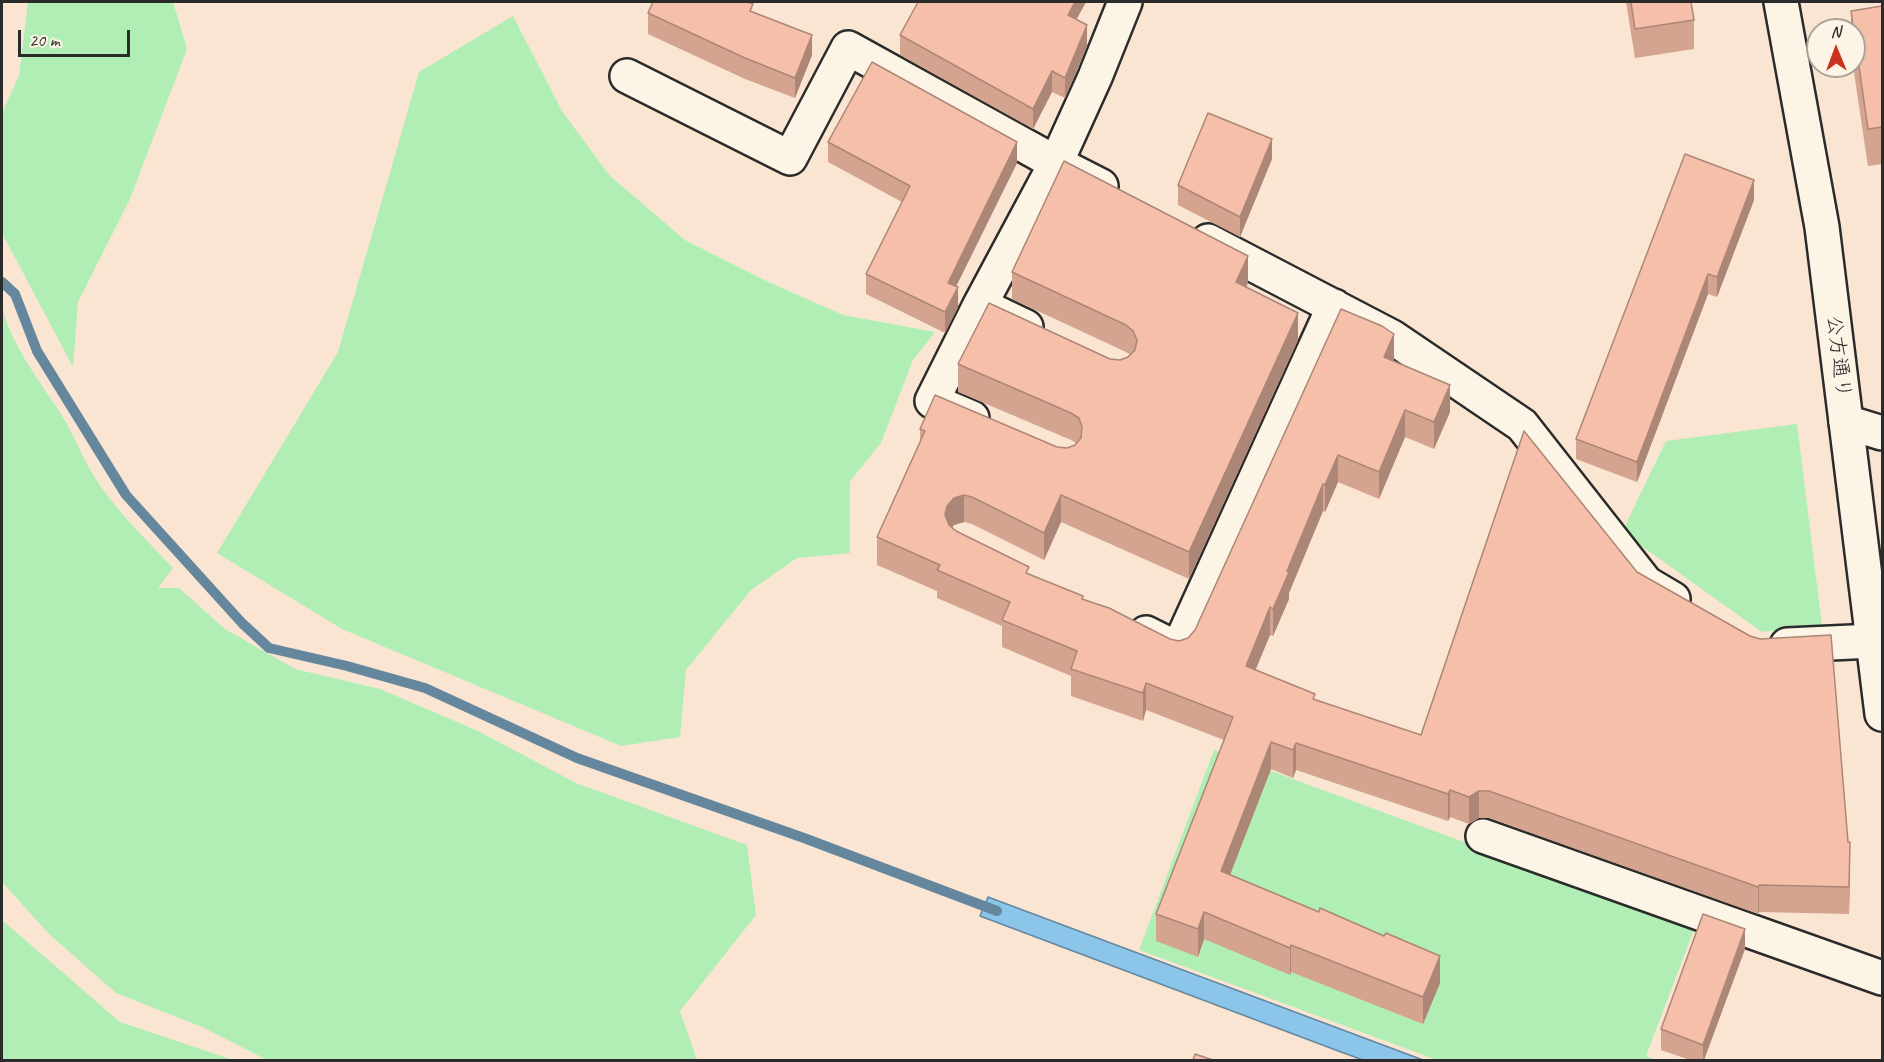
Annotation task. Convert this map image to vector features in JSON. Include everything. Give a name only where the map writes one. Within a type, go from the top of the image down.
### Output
[{"type":"street","points":[[1003,431],[932,401],[1056,163],[1125,2]]},
{"type":"street","name":"公方通り","points":[[1781,2],[1822,227],[1882,714]]},
{"type":"street","points":[[627,76],[790,158],[848,48],[1056,163],[1128,200]]},
{"type":"street","points":[[1180,226],[1392,337],[1522,425],[1646,583],[1697,612]]},
{"type":"street","points":[[980,305],[1054,340]]},
{"type":"street","points":[[1124,622],[1178,649],[1334,306]]},
{"type":"street","points":[[1846,422],[1882,433]]},
{"type":"street","points":[[1759,646],[1874,641]]},
{"type":"street","points":[[1484,836],[1882,978]]},
{"type":"green space","points":[[28,2],[173,2],[187,49],[130,199],[78,302],[73,367],[2,233],[2,113],[19,76]]},
{"type":"green space","points":[[513,16],[562,111],[609,175],[685,240],[764,280],[843,315],[935,332],[913,360],[881,443],[850,481],[850,553],[797,558],[751,590],[686,670],[680,737],[621,746],[342,629],[217,553],[338,352],[419,72]]},
{"type":"green space","points":[[2,306],[19,348],[66,422],[95,478],[122,514],[173,568],[158,588],[179,588],[225,629],[295,669],[380,689],[478,731],[576,783],[747,845],[756,915],[680,1011],[697,1060],[267,1060],[202,1027],[116,993],[49,934],[2,882]]},
{"type":"green space","points":[[1797,424],[1822,626],[1762,632],[1622,532],[1666,441]]},
{"type":"green space","points":[[1214,750],[1695,927],[1646,1056],[1656,1060],[1437,1060],[1139,950]]},
{"type":"green space","points":[[2,920],[120,1022],[233,1060],[2,1060]]},
{"type":"water","points":[[988,897],[1423,1060],[1363,1060],[1341,1052],[980,916]]},
{"type":"building","points":[[653,2],[748,2],[753,4],[750,11],[812,35],[795,78],[745,58],[648,13]]},
{"type":"building","points":[[918,2],[1075,2],[1068,15],[1087,25],[1065,78],[1052,71],[1033,109],[900,35]]},
{"type":"building","points":[[1631,2],[1691,2],[1694,20],[1635,29]]},
{"type":"building","points":[[1882,6],[1882,127],[1868,129],[1861,78],[1866,78],[1866,18],[1852,18],[1851,11]]},
{"type":"building","points":[[872,62],[1017,142],[948,283],[958,287],[945,312],[866,274],[910,186],[828,142]]},
{"type":"building","points":[[1208,113],[1272,139],[1240,217],[1178,185]]},
{"type":"building","points":[[1685,154],[1754,180],[1717,277],[1708,274],[1637,462],[1576,439]]},
{"type":"building","points":[[1064,161],[1248,256],[1236,282],[1298,313],[1189,552],[1061,495],[1044,533],[964,495],[954,498],[947,506],[945,515],[949,525],[956,531],[1029,567],[1026,573],[1083,596],[1082,599],[1109,608],[1170,639],[1179,641],[1188,638],[1195,630],[1341,309],[1382,326],[1394,334],[1384,357],[1450,385],[1434,422],[1405,410],[1379,472],[1338,455],[1325,485],[1323,484],[1287,571],[1289,572],[1273,609],[1270,607],[1246,666],[1315,694],[1313,699],[1421,735],[1524,431],[1637,572],[1750,636],[1760,639],[1831,635],[1848,842],[1850,842],[1849,887],[1759,885],[1758,887],[1489,791],[1479,791],[1469,797],[1450,790],[1448,794],[1296,743],[1293,750],[1271,742],[1221,871],[1319,912],[1320,908],[1384,936],[1386,933],[1440,956],[1423,997],[1291,945],[1290,948],[1204,912],[1198,929],[1156,914],[1233,717],[1146,683],[1143,693],[1071,669],[1077,651],[1002,620],[1010,602],[937,570],[940,565],[877,537],[925,431],[920,429],[935,395],[1057,447],[1067,448],[1075,445],[1081,438],[1082,427],[1079,418],[1071,413],[958,364],[989,303],[1110,359],[1120,360],[1128,357],[1135,350],[1137,340],[1133,331],[1126,325],[1012,272]]},
{"type":"building","points":[[1703,914],[1745,929],[1703,1045],[1661,1029]]},
{"type":"building","points":[[1195,1054],[1213,1060],[1193,1060]]},
{"type":"waterway","points":[[2,282],[15,294],[37,351],[126,495],[242,623],[269,648],[347,666],[425,688],[577,758],[804,838],[997,911]]}]
